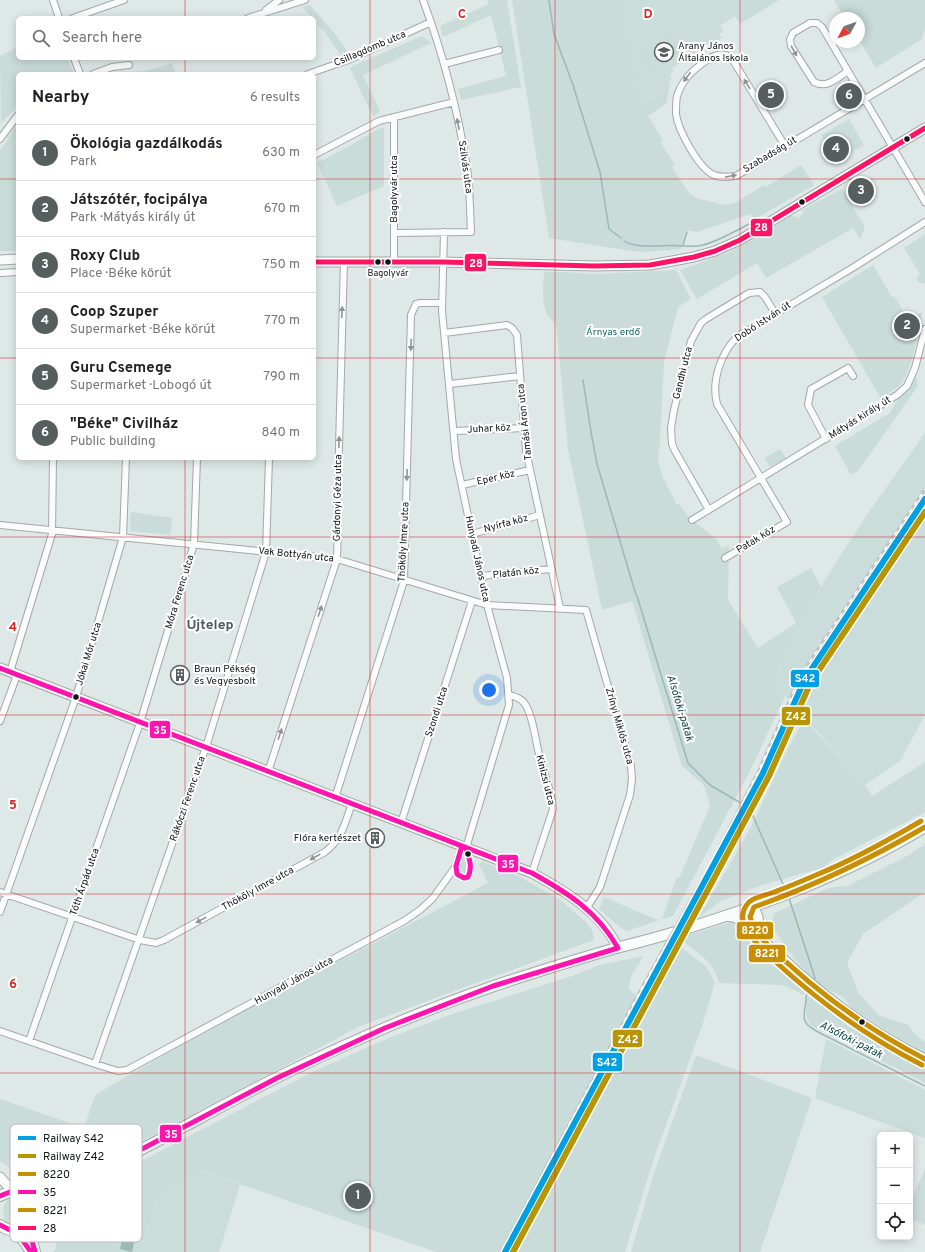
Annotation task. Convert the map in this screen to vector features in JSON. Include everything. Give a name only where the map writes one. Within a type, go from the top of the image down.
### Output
[{"type":"main road","points":[[142,1149],[277,1078],[385,1028],[493,986],[673,933],[754,907],[858,864],[925,827]]},
{"type":"main road","points":[[0,1196],[7,1192],[10,1192]]},
{"type":"main road","points":[[0,1225],[10,1230]]},
{"type":"main road","points":[[25,1242],[31,1252]]},
{"type":"main road","points":[[32,1242],[35,1252]]},
{"type":"street","points":[[53,0],[58,16]]},
{"type":"street","points":[[79,16],[124,0]]},
{"type":"street","points":[[260,14],[271,8],[279,0]]},
{"type":"street","points":[[292,0],[303,1]]},
{"type":"street","name":"Szilvás utca","points":[[423,0],[432,22],[454,102],[467,169],[472,232],[444,232]]},
{"type":"street","points":[[254,16],[303,1]]},
{"type":"street","name":"Csillagdomb utca","points":[[314,72],[348,60],[432,22]]},
{"type":"street","points":[[848,71],[827,84],[820,85],[814,82],[791,46],[790,40],[793,33],[810,23],[817,24],[822,27],[865,99],[892,148],[925,202]]},
{"type":"street","points":[[444,64],[499,50]]},
{"type":"street","name":"Szabadság út","points":[[784,146],[730,57],[724,54],[717,54],[692,71],[682,83],[677,97],[676,114],[681,131],[703,167],[714,175],[724,178],[736,176],[925,63]]},
{"type":"street","points":[[75,60],[79,72]]},
{"type":"street","points":[[98,72],[112,67],[129,65]]},
{"type":"street","points":[[316,154],[379,121],[454,102]]},
{"type":"street","name":"Bagolyvár utca","points":[[394,117],[394,262]]},
{"type":"street","points":[[0,139],[16,118]]},
{"type":"street","points":[[316,262],[443,262],[632,266],[668,263],[694,257],[740,240],[925,128]]},
{"type":"street","name":"Dobó István út","points":[[787,522],[720,410],[716,398],[716,388],[722,357],[737,337],[854,267],[925,222]]},
{"type":"street","points":[[395,233],[444,232]]},
{"type":"street","name":"Hunyadi János utca","points":[[0,1031],[95,1064],[118,1071],[126,1070],[404,921],[429,902],[438,892],[456,866],[464,847],[509,705],[509,695],[507,678],[487,604],[456,459],[442,303],[444,232]]},
{"type":"street","points":[[0,260],[16,259]]},
{"type":"street","name":"Gárdonyi Géza utca","points":[[268,772],[337,559],[344,261]]},
{"type":"street","points":[[0,273],[16,272]]},
{"type":"street","name":"Gandhi utca","points":[[709,510],[675,451],[671,437],[674,410],[691,341],[698,328],[706,319],[749,293],[760,292],[775,313]]},
{"type":"street","name":"Thököly Imre utca","points":[[335,798],[404,581],[411,315],[415,306],[420,303],[442,303]]},
{"type":"street","name":"Tamási Áron utca","points":[[444,333],[507,325],[517,335],[526,451],[560,608]]},
{"type":"street","name":"Mátyás király út","points":[[761,479],[897,395],[907,386],[915,368],[925,329]]},
{"type":"street","points":[[826,439],[808,405],[811,389],[848,368],[853,376]]},
{"type":"street","points":[[450,384],[520,376]]},
{"type":"street","name":"Juhar köz","points":[[454,431],[524,428]]},
{"type":"street","points":[[0,721],[50,544],[52,530],[53,460]]},
{"type":"street","name":"Jókai Mór utca","points":[[0,912],[3,893],[76,697],[123,537],[126,460]]},
{"type":"street","name":"Móra Ferenc utca","points":[[140,723],[194,544],[197,460]]},
{"type":"street","name":"Rákóczi Ferenc utca","points":[[95,1064],[140,940],[206,747],[266,552],[268,460]]},
{"type":"street","name":"Eper köz","points":[[462,485],[530,470]]},
{"type":"street","points":[[692,520],[761,479]]},
{"type":"street","name":"Nyírfa köz","points":[[472,534],[540,515]]},
{"type":"street","name":"Patak köz","points":[[725,558],[787,522]]},
{"type":"street","name":"Vak Bottyán utca","points":[[0,525],[337,559],[472,601],[487,604],[586,610]]},
{"type":"street","name":"Platán köz","points":[[481,576],[551,569]]},
{"type":"street","name":"Szondi utca","points":[[401,823],[472,601]]},
{"type":"street","name":"Zrínyi Miklós utca","points":[[586,610],[631,766],[632,779],[630,795],[600,887],[586,909]]},
{"type":"street","points":[[0,668],[532,873],[558,887],[574,898],[610,934],[618,948]]},
{"type":"street","name":"Kinizsi utca","points":[[509,695],[518,697],[525,704],[529,713],[552,800],[553,809],[532,873]]},
{"type":"street","name":"Tóth Árpád utca","points":[[29,1042],[140,723]]},
{"type":"street","name":"Thököly Imre utca","points":[[3,893],[140,940],[156,943],[325,852],[334,845],[339,838],[352,804]]},
{"type":"street","points":[[758,917],[762,907],[767,902]]},
{"type":"street","points":[[754,907],[758,917],[760,933],[765,942]]},
{"type":"street","points":[[754,907],[751,912],[750,920],[754,930]]},
{"type":"street","points":[[724,916],[734,917],[754,930],[811,984],[836,1004],[874,1031],[925,1059]]},
{"type":"street","points":[[0,1177],[10,1187]]},
{"type":"shaded area","name":"Arany János Általános Iskola","points":[[620,0],[740,0],[743,4],[741,12],[720,26],[723,31],[719,34],[722,38],[672,68],[674,72],[670,75],[672,79],[668,82],[670,86],[642,103],[632,85],[634,79],[627,58],[628,53],[624,38],[624,26]]},
{"type":"shaded area","points":[[39,60],[69,60],[73,72],[20,72],[19,67]]},
{"type":"shaded area","points":[[849,119],[864,145],[837,161],[821,135]]},
{"type":"shaded area","points":[[925,433],[925,715],[900,761],[865,785],[779,689],[775,678],[821,587],[835,564],[869,512]]},
{"type":"shaded area","points":[[826,1039],[925,1090],[925,1138],[913,1134],[913,1132],[908,1132],[815,1098]]},
{"type":"shaded area","points":[[925,1168],[925,1225],[913,1220],[913,1197]]},
{"type":"shaded area","points":[[202,1171],[240,1185],[219,1252],[140,1252],[159,1194]]},
{"type":"green space","points":[[488,0],[507,0],[521,87],[461,100],[458,89],[506,76],[491,15],[443,37],[440,26],[489,4]]},
{"type":"green space","points":[[512,0],[620,0],[625,9],[621,12],[628,23],[624,26],[629,35],[624,38],[632,51],[629,53],[630,57],[627,58],[638,76],[634,79],[636,83],[633,85],[643,103],[670,86],[666,104],[648,116],[663,140],[660,142],[675,165],[672,167],[689,193],[696,198],[724,205],[735,203],[764,185],[766,187],[801,165],[814,185],[755,219],[750,214],[697,232],[686,230],[681,249],[644,252],[549,238]]},
{"type":"green space","points":[[740,0],[779,0],[740,24],[735,16],[741,12],[743,4]]},
{"type":"green space","points":[[834,0],[925,0],[925,28],[922,39],[876,68],[864,48],[865,12],[841,12]]},
{"type":"green space","points":[[310,5],[350,54],[342,57],[324,31],[316,23],[316,16],[310,16],[302,7]]},
{"type":"green space","points":[[670,35],[680,52],[651,70],[640,53]]},
{"type":"green space","points":[[422,36],[431,43],[363,75],[380,111],[373,117],[350,68]]},
{"type":"green space","points":[[16,48],[16,60],[39,60],[19,67],[20,72],[16,72],[16,108],[1,123],[0,56]]},
{"type":"green space","points":[[172,63],[175,72],[134,72],[144,71]]},
{"type":"green space","points":[[16,126],[16,251],[0,251],[0,151]]},
{"type":"green space","points":[[380,128],[384,128],[384,186],[337,206],[317,163]]},
{"type":"green space","points":[[842,189],[865,227],[860,239],[853,228],[766,278],[757,263],[697,299],[680,270],[730,252],[767,232],[765,229],[790,215],[798,218],[803,214],[804,209]]},
{"type":"green space","points":[[925,234],[925,284],[918,282],[916,278],[920,274],[904,248]]},
{"type":"green space","points":[[873,265],[892,297],[894,296],[909,320],[922,312],[909,369],[901,383],[881,399],[822,297]]},
{"type":"green space","name":"Árnyas erdő","points":[[676,270],[691,299],[678,307],[664,362],[658,460],[663,478],[677,505],[679,504],[690,518],[716,539],[722,549],[729,545],[728,600],[758,648],[796,623],[777,587],[811,568],[821,587],[775,678],[779,689],[785,696],[751,769],[673,916],[662,919],[677,877],[679,878],[710,806],[705,788],[700,780],[699,781],[682,766],[632,601],[602,610],[568,449],[556,324],[546,312],[543,289],[544,272],[597,274]]},
{"type":"green space","points":[[916,375],[918,386],[858,471],[851,475],[835,446],[890,413],[898,399],[909,389]]},
{"type":"green space","points":[[780,449],[786,458],[770,467],[765,458]]},
{"type":"green space","points":[[131,512],[172,518],[170,535],[130,531]]},
{"type":"green space","points":[[804,719],[865,785],[872,796],[925,762],[925,812],[834,859],[822,868],[762,885],[721,901],[699,917],[749,831]]},
{"type":"green space","points":[[925,844],[925,892],[863,934],[847,963],[858,992],[878,1015],[908,1025],[916,1035],[925,1042],[925,1053],[891,1034],[852,1008],[843,997],[817,984],[785,947],[771,923],[775,913],[828,888],[847,886],[909,855]]},
{"type":"green space","points":[[464,854],[469,869],[468,874],[465,875],[460,871],[459,864]]},
{"type":"green space","points":[[482,861],[520,877],[559,899],[586,922],[593,932],[594,940],[358,1027],[142,1141],[142,1124],[85,1124],[95,1095],[241,1013],[488,883],[479,865]]},
{"type":"green space","points":[[604,897],[660,920],[627,931],[621,928],[599,909]]},
{"type":"green space","points":[[731,922],[807,986],[804,989],[804,995],[783,985],[719,983],[710,964],[684,942],[688,935]]},
{"type":"green space","points":[[681,947],[705,966],[711,974],[714,982],[703,1023],[654,1158],[625,1252],[436,1252],[202,1171],[159,1194],[140,1252],[54,1252],[56,1249],[56,1242],[142,1242],[142,1160],[312,1072],[386,1039],[452,1014],[572,976],[599,965],[644,956],[632,974],[628,989],[645,1002],[656,990]]},
{"type":"green space","points":[[812,990],[837,1012],[844,1023],[859,1032],[869,1034],[904,1057],[925,1068],[925,1083],[812,1026],[807,1018],[806,1008],[808,998]]},
{"type":"green space","points":[[696,1055],[812,1098],[760,1252],[631,1252],[653,1176]]},
{"type":"green space","points":[[0,1099],[72,1124],[10,1124],[10,1168],[0,1161]]},
{"type":"green space","points":[[10,1197],[10,1224],[4,1219],[3,1214],[7,1199]]},
{"type":"water","points":[[122,1242],[134,1242],[132,1252],[120,1249]]},
{"type":"waterway","points":[[549,0],[554,34],[573,85],[600,172],[609,229],[621,238]]},
{"type":"waterway","points":[[624,241],[630,244],[644,246],[700,246],[721,238],[751,223]]},
{"type":"waterway","points":[[683,245],[687,232]]},
{"type":"waterway","name":"Alsófoki-patak","points":[[583,380],[597,464],[636,595]]},
{"type":"waterway","name":"Alsófoki-patak","points":[[637,596],[688,763],[710,785],[739,802]]},
{"type":"waterway","name":"Alsófoki-patak","points":[[749,807],[786,891]]},
{"type":"waterway","name":"Alsófoki-patak","points":[[789,898],[815,978],[813,981]]},
{"type":"waterway","name":"Alsófoki-patak","points":[[810,986],[806,995],[804,1020],[812,1029],[925,1086]]},
{"type":"railway","points":[[501,1252],[639,993],[713,860],[759,770],[800,676],[925,489]]},
{"type":"rail line","name":"S42","points":[[505,1252],[763,773],[805,679],[925,499]]},
{"type":"rail line","name":"Z42","points":[[513,1252],[769,776],[811,682],[925,512]]},
{"type":"transit line","name":"28","points":[[316,262],[443,262],[594,266],[650,265],[694,257],[715,251],[740,240],[925,128]]},
{"type":"transit line","name":"35","points":[[0,668],[532,873],[558,888],[581,904],[601,923],[618,948]]},
{"type":"transit line","name":"8221","points":[[921,821],[857,857],[790,886],[751,900],[744,910],[743,919],[746,928],[758,944],[778,964],[812,993],[865,1032],[902,1055],[922,1065]]},
{"type":"transit line","name":"8220","points":[[925,827],[884,850],[841,871],[754,907],[750,917],[755,931],[799,974],[860,1020],[881,1034],[925,1059]]},
{"type":"transit line","name":"35","points":[[462,846],[456,866],[457,874],[464,878],[468,877],[470,870],[470,862],[466,848]]},
{"type":"transit line","name":"35","points":[[142,1149],[277,1078],[385,1028],[493,986],[618,948]]},
{"type":"transit line","name":"35","points":[[0,1196],[10,1192]]},
{"type":"transit line","name":"35","points":[[0,1225],[10,1230]]},
{"type":"transit line","name":"35","points":[[24,1242],[31,1252]]},
{"type":"transit line","name":"35","points":[[32,1242],[35,1252]]},
{"type":"place","name":"Arany János Általános Iskola","points":[[664,52]]},
{"type":"place","name":"Guru Csemege","points":[[771,95]]},
{"type":"place","name":"\"Béke\" Civilház","points":[[849,96]]},
{"type":"place","name":"Coop Szuper","points":[[836,149]]},
{"type":"place","name":"Roxy Club","points":[[861,191]]},
{"type":"place","name":"Bagolyvár","points":[[388,262]]},
{"type":"place","name":"Játszótér, focipálya","points":[[907,326]]},
{"type":"place","name":"Braun Pékség és Vegyesbolt","points":[[180,675]]},
{"type":"place","name":"Flóra kertészet","points":[[375,838]]},
{"type":"place","name":"Ökológia gazdálkodás","points":[[358,1196]]},
{"type":"district","name":"Újtelep","points":[[210,625]]}]
